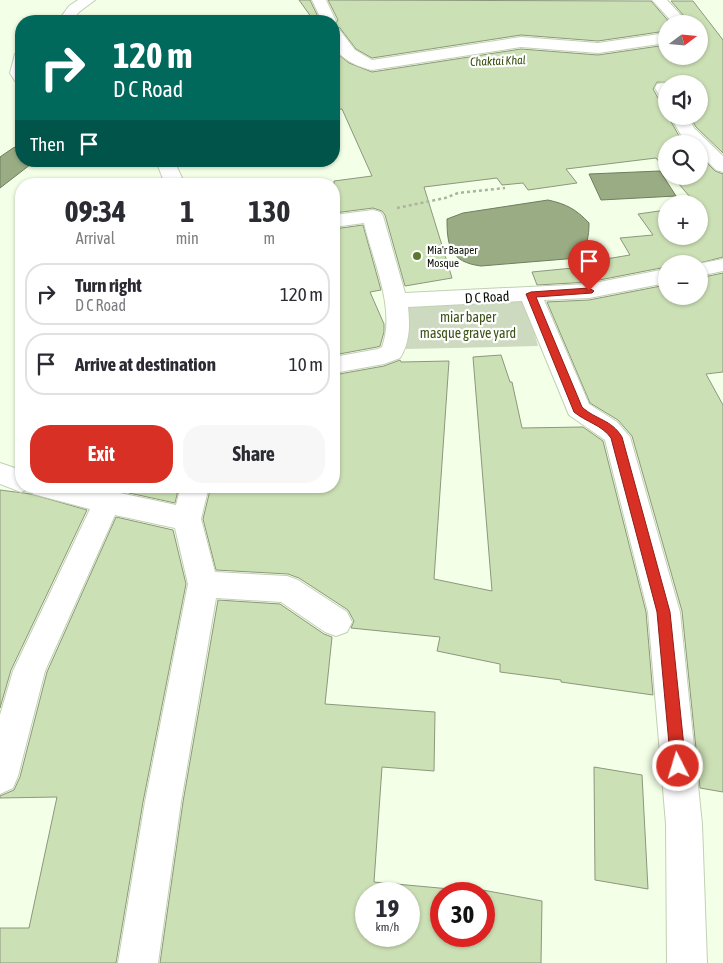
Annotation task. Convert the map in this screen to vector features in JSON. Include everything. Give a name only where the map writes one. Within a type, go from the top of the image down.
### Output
[{"type":"street","points":[[70,15],[74,9],[88,0]]},
{"type":"street","points":[[319,0],[326,15]]},
{"type":"street","points":[[659,0],[673,15]]},
{"type":"street","points":[[340,44],[361,63],[372,65],[521,42],[598,48],[658,39]]},
{"type":"street","points":[[684,125],[687,131],[723,166]]},
{"type":"street","points":[[340,221],[373,216],[382,256],[396,301],[397,335],[392,352],[384,356],[340,364]]},
{"type":"street","points":[[708,268],[723,265]]},
{"type":"street","name":"D C Road","points":[[396,301],[589,291],[658,278]]},
{"type":"street","points":[[531,294],[578,409],[584,415],[610,427],[616,437],[664,612],[684,824],[687,963]]},
{"type":"street","points":[[0,473],[15,478]]},
{"type":"street","points":[[71,493],[187,518]]},
{"type":"street","points":[[138,963],[163,802],[203,584],[187,518],[193,493]]},
{"type":"street","points":[[0,776],[29,671],[107,502]]},
{"type":"street","points":[[203,584],[287,589],[336,622]]},
{"type":"path","points":[[373,216],[383,210],[444,198],[458,193],[505,188]]},
{"type":"green space","name":"miar baper masque grave yard","points":[[526,301],[538,346],[406,349],[402,303]]},
{"type":"shaded area","points":[[15,147],[15,167],[27,167],[0,188],[0,157]]},
{"type":"shaded area","points":[[658,171],[658,185],[669,185],[675,195],[601,200],[589,174]]},
{"type":"shaded area","points":[[548,200],[570,208],[589,223],[587,241],[584,250],[578,258],[481,266],[463,261],[452,251],[448,237],[447,219],[463,213]]},
{"type":"building","points":[[299,0],[310,0],[317,15],[310,15]]},
{"type":"building","points":[[328,0],[651,1],[663,15],[658,15],[658,32],[598,41],[521,35],[372,58],[356,49],[340,28],[340,15],[336,15]]},
{"type":"building","points":[[671,1],[693,1],[704,15],[683,15]]},
{"type":"building","points":[[708,20],[723,40],[723,153],[708,139],[708,135],[704,135],[695,125],[708,125],[708,75],[658,75],[658,82],[653,89],[658,98],[658,125],[673,125],[678,135],[658,135],[658,160],[656,158],[566,169],[577,183],[528,190],[523,183],[502,185],[497,178],[424,187],[452,278],[405,286],[385,215],[382,211],[373,208],[340,212],[340,180],[372,176],[342,109],[340,109],[340,56],[349,63],[372,72],[521,49],[598,55],[658,46],[658,65],[708,65]]},
{"type":"building","points":[[708,164],[715,171],[723,174],[723,257],[708,261],[708,255],[658,255],[658,269],[589,282],[537,285],[532,272],[593,266],[592,264],[609,262],[606,259],[630,255],[620,238],[653,235],[638,214],[658,211],[658,245],[708,245],[708,195],[688,195],[680,185],[708,185]]},
{"type":"building","points":[[363,225],[381,290],[370,292],[384,324],[384,332],[380,346],[340,354],[340,228]]},
{"type":"building","points":[[723,273],[723,372],[706,374],[723,405],[723,792],[700,788],[682,611],[632,436],[618,420],[590,403],[547,302],[589,300],[658,287],[658,305],[708,305],[708,276]]},
{"type":"building","points":[[501,355],[510,382],[512,382],[522,428],[583,427],[603,441],[646,612],[653,695],[500,672],[500,664],[437,651],[440,637],[351,628],[354,621],[348,610],[299,578],[288,574],[216,570],[203,519],[209,493],[340,493],[340,374],[384,366],[400,360],[401,362],[449,361],[434,579],[492,591],[473,357]]},
{"type":"building","points":[[0,490],[31,494],[87,510],[11,670],[0,708]]},
{"type":"building","points":[[129,493],[177,493],[175,503]]},
{"type":"building","points":[[116,517],[173,530],[186,584],[143,802],[116,963],[0,963],[0,928],[29,928],[57,797],[0,798],[0,796],[14,790],[20,777],[47,672]]},
{"type":"building","points":[[218,600],[280,604],[324,634],[332,637],[325,704],[435,712],[434,771],[382,767],[374,882],[355,882],[355,947],[420,947],[420,886],[430,887],[430,947],[495,947],[495,892],[542,901],[541,963],[160,963],[183,802]]},
{"type":"building","points":[[594,767],[642,775],[648,889],[595,880]]},
{"type":"place","name":"Mia'r Baaper Mosque","points":[[417,256]]},
{"type":"route","points":[[589,291],[531,294],[578,409],[584,415],[610,427],[616,437],[664,612],[678,766]]},
{"type":"water label","name":"Chaktai Khal","points":[[498,61]]}]
